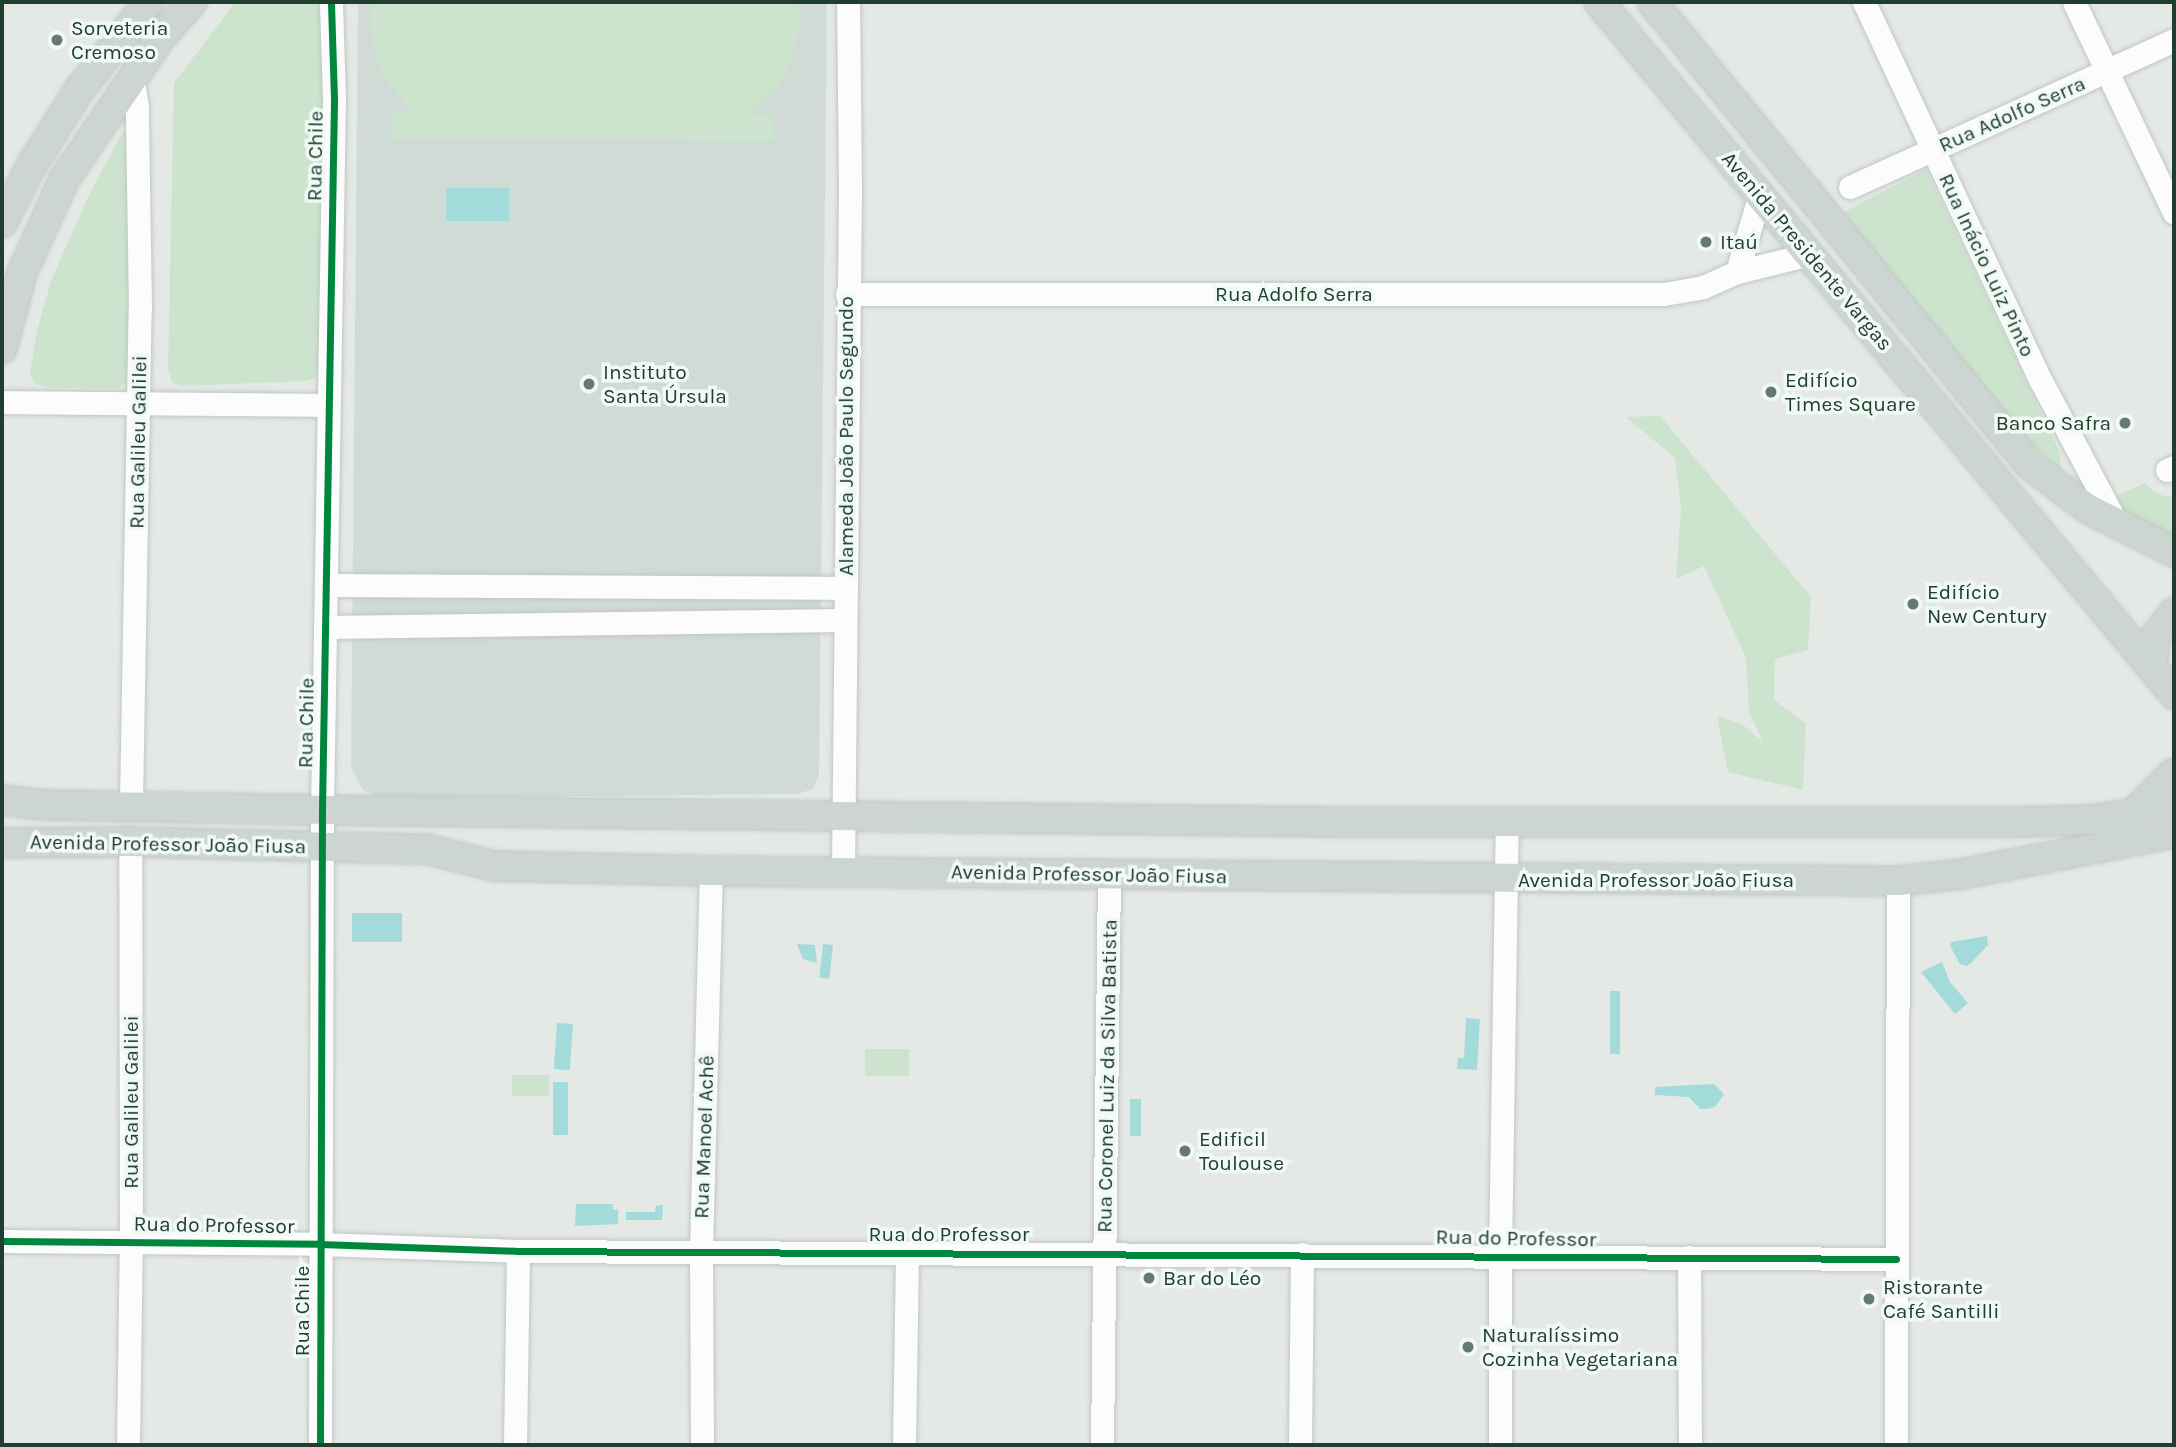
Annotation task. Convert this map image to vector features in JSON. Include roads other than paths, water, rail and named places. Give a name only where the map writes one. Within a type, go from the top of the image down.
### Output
[{"type":"main road","points":[[2,223],[32,164],[79,90],[149,2]]},
{"type":"main road","points":[[2,349],[22,273],[64,180],[162,37],[192,2]]},
{"type":"main road","name":"Avenida Presidente Vargas","points":[[1599,2],[2174,694]]},
{"type":"main road","name":"Avenida Presidente Vargas","points":[[1652,2],[2029,464],[2058,489],[2117,524],[2174,552]]},
{"type":"main road","points":[[32,164],[64,180]]},
{"type":"main road","points":[[2152,668],[2155,637],[2174,613]]},
{"type":"main road","points":[[2130,816],[2174,773]]},
{"type":"main road","name":"Avenida Professor João Fiusa","points":[[2,800],[44,805],[131,804],[322,809],[1339,822],[2019,822],[2130,816],[2174,807]]},
{"type":"main road","name":"Avenida Professor João Fiusa","points":[[2,843],[130,842],[426,849],[494,866],[711,872],[1898,881],[1961,874],[2174,833]]},
{"type":"street","name":"Rua Chile","points":[[320,1445],[322,809],[334,99],[331,2]]},
{"type":"street","name":"Alameda João Paulo Segundo","points":[[842,871],[848,2]]},
{"type":"street","points":[[1661,2],[1676,32]]},
{"type":"street","name":"Rua Inácio Luiz Pinto","points":[[1864,2],[2041,381],[2117,524]]},
{"type":"street","points":[[2074,2],[2174,212]]},
{"type":"street","name":"Rua Adolfo Serra","points":[[1850,187],[2174,40]]},
{"type":"street","name":"Rua Galileu Galilei","points":[[131,804],[140,231],[137,107],[133,81]]},
{"type":"street","points":[[1737,272],[1760,194]]},
{"type":"street","name":"Rua Adolfo Serra","points":[[847,294],[1664,294],[1703,287],[1737,272],[1810,254]]},
{"type":"street","points":[[2,402],[328,405]]},
{"type":"street","points":[[326,586],[845,588]]},
{"type":"street","points":[[325,627],[845,621]]},
{"type":"street","points":[[1500,1445],[1500,1255],[1509,880],[1507,821]]},
{"type":"street","name":"Rua Galileu Galilei","points":[[128,1445],[131,1241],[130,842]]},
{"type":"street","name":"Rua Manoel Achê","points":[[702,1445],[701,1251],[711,872]]},
{"type":"street","name":"Rua Coronel Luiz da Silva Batista","points":[[1102,1445],[1109,875]]},
{"type":"street","points":[[1896,1445],[1898,881]]},
{"type":"street","name":"Rua do Professor","points":[[2,1241],[320,1244],[518,1251],[1896,1259]]},
{"type":"street","points":[[515,1445],[518,1251]]},
{"type":"street","points":[[904,1445],[907,1252]]},
{"type":"street","points":[[1300,1445],[1302,1254]]},
{"type":"street","points":[[1689,1258],[1690,1445]]},
{"type":"water","points":[[446,188],[509,188],[509,221],[446,221]]},
{"type":"water","points":[[352,913],[402,913],[402,942],[352,942]]},
{"type":"water","points":[[1987,936],[1988,945],[1971,963],[1967,966],[1960,964],[1950,946],[1951,942]]},
{"type":"water","points":[[797,944],[815,945],[817,963],[803,959]]},
{"type":"water","points":[[823,944],[833,945],[829,979],[819,978]]},
{"type":"water","points":[[1942,962],[1950,982],[1968,1003],[1955,1014],[1921,972]]},
{"type":"water","points":[[1610,991],[1620,991],[1620,1054],[1610,1054]]},
{"type":"water","points":[[1466,1018],[1480,1019],[1477,1070],[1457,1069],[1458,1058],[1464,1058]]},
{"type":"water","points":[[557,1023],[573,1024],[570,1070],[554,1069]]},
{"type":"water","points":[[553,1082],[568,1082],[568,1135],[553,1135]]},
{"type":"water","points":[[1714,1084],[1724,1094],[1716,1106],[1708,1109],[1700,1109],[1689,1097],[1655,1095],[1655,1087]]},
{"type":"water","points":[[1130,1099],[1141,1099],[1141,1136],[1130,1136]]},
{"type":"water","points":[[576,1204],[613,1204],[613,1210],[618,1209],[618,1224],[575,1226]]},
{"type":"water","points":[[663,1205],[662,1220],[626,1220],[626,1212],[655,1212],[656,1206]]},
{"type":"place","name":"Sorveteria Cremoso","points":[[57,40]]},
{"type":"place","name":"Itaú","points":[[1706,242]]},
{"type":"place","name":"Instituto Santa Úrsula","points":[[589,384]]},
{"type":"place","name":"Edifício Times Square","points":[[1771,392]]},
{"type":"place","name":"Banco Safra","points":[[2125,423]]},
{"type":"place","name":"Edifício New Century","points":[[1913,604]]},
{"type":"place","name":"Edificil Toulouse","points":[[1185,1151]]},
{"type":"place","name":"Bar do Léo","points":[[1149,1278]]},
{"type":"place","name":"Ristorante Café Santilli","points":[[1869,1299]]},
{"type":"place","name":"Naturalíssimo Cozinha Vegetariana","points":[[1468,1347]]}]
